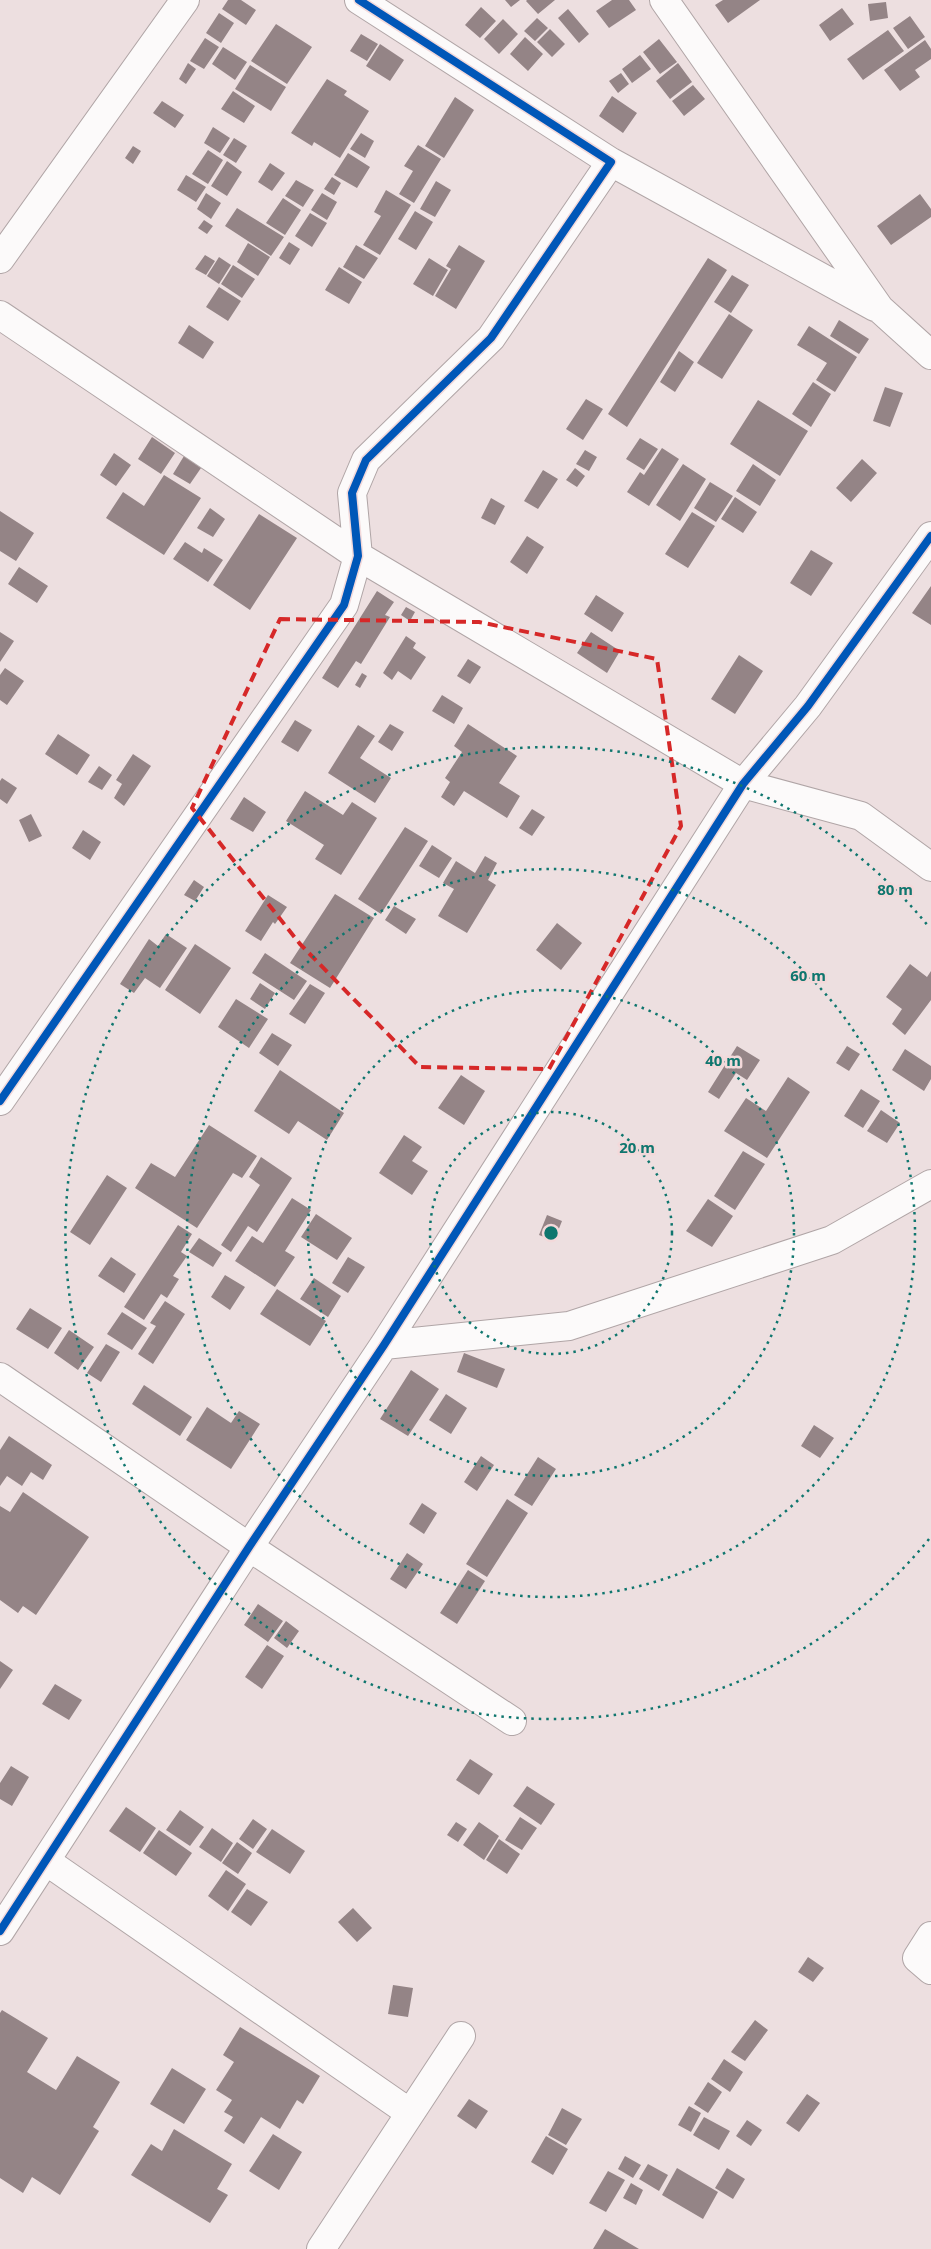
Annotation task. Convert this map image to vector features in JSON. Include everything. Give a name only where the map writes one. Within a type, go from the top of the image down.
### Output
[{"type":"street","points":[[0,259],[185,0]]},
{"type":"street","points":[[359,0],[611,162],[880,309]]},
{"type":"street","points":[[664,0],[880,309],[931,355]]},
{"type":"street","points":[[0,1101],[344,605],[358,556],[352,493],[366,460],[491,338],[611,162]]},
{"type":"street","points":[[0,315],[358,556],[743,784],[861,816],[931,867]]},
{"type":"street","points":[[0,1931],[249,1546],[384,1345],[743,784],[808,706],[931,536]]},
{"type":"street","points":[[384,1345],[570,1326],[832,1240],[931,1184]]},
{"type":"street","points":[[0,1377],[512,1721]]},
{"type":"street","points":[[46,1861],[410,2113]]},
{"type":"street","points":[[931,1936],[917,1958],[931,1970]]},
{"type":"street","points":[[321,2249],[460,2036]]},
{"type":"highlighted area","points":[[280,619],[479,622],[657,659],[681,826],[549,1069],[420,1067],[300,944],[192,808]]},
{"type":"building","points":[[228,0],[241,0],[256,10],[246,25],[222,9]]},
{"type":"building","points":[[505,0],[520,0],[511,7]]},
{"type":"building","points":[[527,0],[555,0],[538,14]]},
{"type":"building","points":[[612,0],[629,0],[636,10],[609,28],[596,11]]},
{"type":"building","points":[[723,0],[760,0],[728,23],[715,5]]},
{"type":"building","points":[[886,2],[888,18],[870,21],[868,4]]},
{"type":"building","points":[[481,7],[496,21],[480,38],[465,25]]},
{"type":"building","points":[[842,8],[854,24],[830,41],[819,25]]},
{"type":"building","points":[[568,9],[589,34],[579,43],[558,18]]},
{"type":"building","points":[[219,13],[234,23],[221,43],[206,33]]},
{"type":"building","points":[[910,16],[925,37],[908,49],[893,28]]},
{"type":"building","points":[[537,18],[548,28],[535,41],[524,31]]},
{"type":"building","points":[[503,19],[518,34],[499,54],[484,39]]},
{"type":"building","points":[[276,24],[312,47],[287,84],[251,61]]},
{"type":"building","points":[[550,29],[565,44],[552,57],[537,42]]},
{"type":"building","points":[[888,30],[904,51],[863,80],[847,59]]},
{"type":"building","points":[[361,34],[378,44],[367,61],[350,51]]},
{"type":"building","points":[[525,37],[543,54],[528,71],[510,54]]},
{"type":"building","points":[[205,38],[219,47],[204,69],[190,61]]},
{"type":"building","points":[[659,39],[677,62],[660,74],[643,52]]},
{"type":"building","points":[[925,40],[931,49],[931,59],[915,70],[920,77],[900,91],[884,70]]},
{"type":"building","points":[[380,44],[404,60],[390,81],[366,66]]},
{"type":"building","points":[[223,47],[247,62],[235,80],[212,64]]},
{"type":"building","points":[[640,55],[651,69],[632,83],[622,69]]},
{"type":"building","points":[[188,63],[196,69],[186,84],[179,79]]},
{"type":"building","points":[[678,63],[692,82],[670,99],[656,81]]},
{"type":"building","points":[[250,65],[286,87],[271,111],[235,89]]},
{"type":"building","points":[[621,73],[629,84],[618,93],[609,81]]},
{"type":"building","points":[[327,79],[347,91],[344,95],[369,111],[340,158],[314,142],[312,146],[291,133]]},
{"type":"building","points":[[693,85],[705,99],[684,116],[672,101]]},
{"type":"building","points":[[233,91],[255,106],[244,123],[221,109]]},
{"type":"building","points":[[612,96],[637,113],[623,133],[599,116]]},
{"type":"building","points":[[455,97],[474,110],[444,158],[425,146]]},
{"type":"building","points":[[162,101],[184,115],[175,128],[153,113]]},
{"type":"building","points":[[213,127],[230,138],[220,153],[204,143]]},
{"type":"building","points":[[361,133],[374,141],[365,158],[350,149]]},
{"type":"building","points":[[234,138],[247,146],[236,163],[223,155]]},
{"type":"building","points":[[418,145],[441,159],[414,203],[399,194],[413,171],[404,166]]},
{"type":"building","points":[[133,146],[141,151],[133,164],[125,158]]},
{"type":"building","points":[[208,150],[223,160],[208,184],[192,174]]},
{"type":"building","points":[[348,153],[370,167],[357,188],[334,175]]},
{"type":"building","points":[[227,161],[242,172],[227,196],[211,186]]},
{"type":"building","points":[[270,163],[285,173],[272,191],[258,182]]},
{"type":"building","points":[[186,175],[206,187],[196,202],[177,190]]},
{"type":"building","points":[[332,177],[341,183],[334,195],[324,189]]},
{"type":"building","points":[[296,180],[314,190],[303,207],[285,196]]},
{"type":"building","points":[[436,181],[451,190],[435,217],[420,209]]},
{"type":"building","points":[[386,190],[411,205],[380,255],[363,245],[381,216],[374,212]]},
{"type":"building","points":[[206,193],[221,203],[211,219],[197,209]]},
{"type":"building","points":[[322,193],[337,202],[327,220],[311,210]]},
{"type":"building","points":[[920,194],[931,209],[931,217],[891,245],[877,226]]},
{"type":"building","points":[[283,198],[301,210],[285,235],[266,223]]},
{"type":"building","points":[[237,208],[284,237],[271,256],[225,226]]},
{"type":"building","points":[[415,211],[433,222],[416,250],[398,239]]},
{"type":"building","points":[[310,213],[327,223],[312,247],[295,236]]},
{"type":"building","points":[[204,220],[213,226],[207,234],[198,228]]},
{"type":"building","points":[[289,242],[300,249],[290,265],[279,258]]},
{"type":"building","points":[[248,243],[270,257],[258,276],[237,262]]},
{"type":"building","points":[[356,245],[378,258],[364,279],[343,267]]},
{"type":"building","points":[[459,245],[485,261],[456,309],[435,296],[451,269],[446,266]]},
{"type":"building","points":[[205,255],[215,261],[206,275],[195,269]]},
{"type":"building","points":[[219,257],[231,265],[219,284],[207,276]]},
{"type":"building","points":[[429,258],[448,270],[433,296],[413,284]]},
{"type":"building","points":[[708,258],[727,270],[627,427],[608,414]]},
{"type":"building","points":[[233,265],[255,279],[242,298],[221,284]]},
{"type":"building","points":[[339,267],[362,282],[349,304],[325,290]]},
{"type":"building","points":[[732,275],[749,285],[731,313],[714,302]]},
{"type":"building","points":[[219,287],[241,301],[228,321],[206,307]]},
{"type":"building","points":[[729,314],[753,330],[722,379],[697,363]]},
{"type":"building","points":[[839,320],[869,339],[859,354],[830,336]]},
{"type":"building","points":[[189,325],[214,342],[203,359],[178,343]]},
{"type":"building","points":[[809,326],[857,357],[835,392],[816,380],[827,363],[797,345]]},
{"type":"building","points":[[679,351],[694,362],[675,392],[660,382]]},
{"type":"building","points":[[813,382],[831,394],[811,427],[792,414]]},
{"type":"building","points":[[885,387],[903,393],[890,427],[873,421]]},
{"type":"building","points":[[586,399],[603,409],[583,440],[566,429]]},
{"type":"building","points":[[758,400],[808,431],[780,476],[730,444]]},
{"type":"building","points":[[152,437],[175,453],[161,474],[138,459]]},
{"type":"building","points":[[640,438],[658,449],[644,470],[626,459]]},
{"type":"building","points":[[662,448],[679,459],[649,506],[627,492],[640,472],[644,475]]},
{"type":"building","points":[[585,450],[597,457],[589,471],[576,464]]},
{"type":"building","points":[[114,453],[131,465],[116,486],[100,475]]},
{"type":"building","points":[[184,456],[201,468],[190,484],[173,474]]},
{"type":"building","points":[[862,459],[877,473],[851,502],[836,488]]},
{"type":"building","points":[[683,464],[706,479],[680,521],[656,505]]},
{"type":"building","points":[[753,464],[776,480],[760,506],[736,491]]},
{"type":"building","points":[[575,468],[585,476],[577,487],[566,480]]},
{"type":"building","points":[[543,470],[558,479],[538,509],[524,501]]},
{"type":"building","points":[[164,475],[201,498],[164,555],[106,518],[123,492],[144,506]]},
{"type":"building","points":[[710,482],[733,496],[716,522],[694,508]]},
{"type":"building","points":[[735,497],[757,512],[743,533],[721,519]]},
{"type":"building","points":[[491,498],[505,506],[495,525],[481,518]]},
{"type":"building","points":[[210,508],[225,519],[213,537],[197,528]]},
{"type":"building","points":[[0,511],[34,533],[16,561],[0,551]]},
{"type":"building","points":[[692,512],[715,526],[688,568],[665,554]]},
{"type":"building","points":[[259,514],[297,538],[250,610],[213,585]]},
{"type":"building","points":[[527,536],[544,547],[527,574],[510,562]]},
{"type":"building","points":[[185,542],[202,553],[204,548],[223,560],[208,582],[173,559]]},
{"type":"building","points":[[811,550],[833,563],[811,596],[790,583]]},
{"type":"building","points":[[19,567],[48,586],[37,603],[8,584]]},
{"type":"building","points":[[931,586],[931,625],[912,613]]},
{"type":"building","points":[[377,591],[394,602],[385,615],[390,617],[361,664],[356,661],[338,688],[322,678]]},
{"type":"building","points":[[596,595],[624,613],[612,632],[584,614]]},
{"type":"building","points":[[406,607],[415,612],[410,621],[401,615]]},
{"type":"building","points":[[0,632],[14,641],[0,662]]},
{"type":"building","points":[[591,632],[620,651],[607,673],[577,653]]},
{"type":"building","points":[[406,636],[416,643],[413,648],[426,657],[411,680],[398,671],[392,680],[383,673]]},
{"type":"building","points":[[739,655],[763,671],[735,714],[711,699]]},
{"type":"building","points":[[468,659],[481,667],[470,684],[457,676]]},
{"type":"building","points":[[5,668],[24,681],[7,705],[0,700],[0,675]]},
{"type":"building","points":[[362,673],[367,676],[360,688],[355,685]]},
{"type":"building","points":[[442,695],[463,708],[454,724],[432,711]]},
{"type":"building","points":[[295,720],[312,730],[298,752],[281,742]]},
{"type":"building","points":[[390,724],[404,732],[392,751],[378,742]]},
{"type":"building","points":[[468,724],[517,756],[499,783],[520,796],[507,818],[464,791],[454,806],[441,797],[450,782],[445,778],[462,752],[454,746]]},
{"type":"building","points":[[358,725],[375,736],[360,758],[391,778],[375,803],[328,773]]},
{"type":"building","points":[[58,734],[90,755],[77,775],[45,754]]},
{"type":"building","points":[[133,754],[151,766],[124,806],[114,798],[122,784],[116,780]]},
{"type":"building","points":[[99,766],[112,775],[102,790],[88,782]]},
{"type":"building","points":[[2,778],[17,788],[7,804],[0,799],[0,781]]},
{"type":"building","points":[[305,791],[343,815],[352,802],[377,818],[341,875],[315,859],[324,845],[286,821]]},
{"type":"building","points":[[244,797],[266,812],[253,832],[230,819]]},
{"type":"building","points":[[532,809],[545,817],[532,836],[519,828]]},
{"type":"building","points":[[31,814],[42,836],[29,842],[19,820]]},
{"type":"building","points":[[405,827],[428,841],[381,914],[358,899]]},
{"type":"building","points":[[83,830],[101,842],[90,860],[72,848]]},
{"type":"building","points":[[432,845],[452,858],[439,878],[419,866]]},
{"type":"building","points":[[485,856],[497,863],[488,880],[496,885],[467,933],[438,916],[454,889],[443,883],[456,861],[475,873]]},
{"type":"building","points":[[194,880],[204,887],[195,901],[184,895]]},
{"type":"building","points":[[335,894],[374,918],[330,988],[290,963]]},
{"type":"building","points":[[268,895],[287,907],[275,924],[273,922],[261,941],[245,931]]},
{"type":"building","points":[[394,906],[416,919],[406,934],[385,920]]},
{"type":"building","points":[[557,923],[582,943],[561,970],[536,950]]},
{"type":"building","points":[[166,934],[187,948],[160,988],[145,978],[134,993],[120,984],[149,939],[158,946]]},
{"type":"building","points":[[195,944],[231,968],[200,1014],[165,990]]},
{"type":"building","points":[[265,953],[307,981],[294,1000],[252,973]]},
{"type":"building","points":[[910,964],[927,977],[931,971],[931,1000],[905,1035],[892,1024],[902,1009],[886,997]]},
{"type":"building","points":[[260,983],[275,993],[265,1009],[250,999]]},
{"type":"building","points":[[310,984],[325,993],[305,1024],[289,1014]]},
{"type":"building","points":[[236,999],[268,1019],[249,1048],[218,1027]]},
{"type":"building","points":[[272,1033],[292,1045],[278,1066],[259,1053]]},
{"type":"building","points":[[737,1046],[760,1060],[747,1080],[736,1073],[719,1099],[708,1092]]},
{"type":"building","points":[[847,1046],[860,1054],[849,1071],[836,1063]]},
{"type":"building","points":[[905,1049],[931,1066],[931,1079],[924,1091],[892,1070]]},
{"type":"building","points":[[280,1070],[344,1113],[327,1140],[298,1121],[289,1134],[254,1111]]},
{"type":"building","points":[[461,1075],[485,1091],[464,1125],[438,1108]]},
{"type":"building","points":[[788,1077],[810,1092],[767,1158],[724,1131],[746,1098],[766,1111]]},
{"type":"building","points":[[861,1089],[880,1101],[863,1128],[844,1116]]},
{"type":"building","points":[[881,1110],[900,1123],[887,1143],[867,1131]]},
{"type":"building","points":[[209,1125],[257,1156],[242,1178],[233,1173],[197,1228],[135,1188],[151,1163],[175,1177]]},
{"type":"building","points":[[404,1135],[422,1147],[412,1161],[428,1171],[412,1195],[379,1173]]},
{"type":"building","points":[[743,1151],[765,1164],[735,1210],[714,1196]]},
{"type":"building","points":[[261,1157],[292,1178],[257,1232],[248,1226],[231,1252],[221,1245],[260,1185],[249,1177]]},
{"type":"building","points":[[107,1175],[127,1188],[90,1245],[70,1232]]},
{"type":"building","points":[[292,1198],[311,1210],[285,1251],[295,1257],[275,1287],[235,1261],[252,1236],[263,1243]]},
{"type":"building","points":[[708,1199],[733,1216],[712,1247],[686,1231]]},
{"type":"building","points":[[316,1214],[352,1238],[337,1260],[301,1237]]},
{"type":"building","points":[[547,1215],[562,1221],[554,1241],[539,1235]]},
{"type":"building","points":[[178,1225],[192,1234],[181,1252],[187,1256],[173,1276],[179,1279],[167,1298],[161,1294],[144,1320],[124,1307]]},
{"type":"building","points":[[199,1238],[222,1253],[213,1267],[189,1252]]},
{"type":"building","points":[[111,1257],[136,1274],[124,1293],[98,1276]]},
{"type":"building","points":[[348,1257],[365,1267],[348,1293],[332,1283]]},
{"type":"building","points":[[225,1275],[245,1287],[230,1310],[211,1297]]},
{"type":"building","points":[[314,1278],[341,1296],[328,1317],[300,1299]]},
{"type":"building","points":[[277,1289],[326,1321],[310,1346],[260,1314]]},
{"type":"building","points":[[165,1301],[185,1314],[153,1364],[138,1354],[156,1326],[150,1323]]},
{"type":"building","points":[[30,1308],[62,1328],[48,1349],[16,1329]]},
{"type":"building","points":[[122,1312],[147,1328],[132,1350],[107,1334]]},
{"type":"building","points":[[69,1330],[94,1347],[78,1370],[54,1353]]},
{"type":"building","points":[[106,1344],[120,1352],[101,1382],[87,1373]]},
{"type":"building","points":[[464,1353],[505,1369],[497,1388],[457,1372]]},
{"type":"building","points":[[411,1370],[439,1389],[408,1436],[380,1419]]},
{"type":"building","points":[[144,1385],[192,1417],[180,1436],[132,1404]]},
{"type":"building","points":[[446,1394],[467,1408],[451,1434],[429,1420]]},
{"type":"building","points":[[207,1407],[231,1423],[239,1411],[260,1424],[231,1469],[186,1440]]},
{"type":"building","points":[[814,1425],[834,1438],[820,1458],[801,1446]]},
{"type":"building","points":[[9,1436],[52,1465],[43,1480],[31,1472],[22,1486],[7,1476],[0,1486],[0,1450]]},
{"type":"building","points":[[481,1456],[494,1465],[477,1491],[464,1482]]},
{"type":"building","points":[[538,1457],[556,1469],[532,1506],[514,1495]]},
{"type":"building","points":[[23,1492],[89,1537],[36,1615],[23,1606],[18,1613],[0,1600],[0,1506],[10,1512]]},
{"type":"building","points":[[507,1499],[528,1513],[487,1577],[466,1564]]},
{"type":"building","points":[[422,1503],[437,1513],[424,1534],[409,1524]]},
{"type":"building","points":[[407,1553],[423,1564],[406,1589],[390,1579]]},
{"type":"building","points":[[468,1570],[485,1581],[457,1624],[440,1613]]},
{"type":"building","points":[[258,1604],[283,1621],[268,1642],[244,1625]]},
{"type":"building","points":[[286,1621],[299,1631],[287,1648],[274,1638]]},
{"type":"building","points":[[267,1645],[284,1656],[262,1689],[245,1677]]},
{"type":"building","points":[[0,1661],[13,1670],[0,1689]]},
{"type":"building","points":[[55,1684],[82,1700],[69,1720],[42,1704]]},
{"type":"building","points":[[470,1759],[493,1774],[479,1795],[456,1780]]},
{"type":"building","points":[[11,1766],[29,1777],[12,1806],[0,1799],[0,1783]]},
{"type":"building","points":[[527,1786],[555,1804],[541,1825],[513,1806]]},
{"type":"building","points":[[126,1807],[156,1828],[140,1852],[109,1831]]},
{"type":"building","points":[[180,1810],[204,1827],[190,1846],[166,1830]]},
{"type":"building","points":[[520,1817],[537,1828],[522,1850],[505,1840]]},
{"type":"building","points":[[253,1819],[267,1829],[253,1849],[239,1839]]},
{"type":"building","points":[[456,1822],[467,1829],[458,1842],[447,1835]]},
{"type":"building","points":[[479,1822],[499,1836],[484,1860],[463,1845]]},
{"type":"building","points":[[212,1828],[233,1843],[221,1862],[199,1847]]},
{"type":"building","points":[[272,1829],[305,1851],[290,1874],[256,1852]]},
{"type":"building","points":[[159,1830],[192,1853],[176,1876],[143,1853]]},
{"type":"building","points":[[499,1839],[520,1854],[507,1874],[486,1860]]},
{"type":"building","points":[[237,1842],[252,1853],[238,1874],[222,1863]]},
{"type":"building","points":[[226,1870],[246,1884],[228,1911],[208,1896]]},
{"type":"building","points":[[247,1889],[268,1902],[251,1926],[231,1912]]},
{"type":"building","points":[[353,1908],[372,1928],[357,1942],[338,1922]]},
{"type":"building","points":[[808,1957],[824,1968],[813,1982],[798,1972]]},
{"type":"building","points":[[393,1985],[413,1988],[408,2017],[388,2014]]},
{"type":"building","points":[[2,2010],[48,2038],[27,2072],[56,2090],[77,2056],[120,2082],[93,2127],[99,2131],[60,2195],[32,2177],[23,2193],[0,2178],[0,2013]]},
{"type":"building","points":[[755,2020],[768,2030],[745,2061],[731,2052]]},
{"type":"building","points":[[240,2027],[320,2076],[303,2104],[297,2100],[280,2129],[261,2117],[244,2144],[224,2131],[233,2117],[224,2112],[232,2100],[216,2090],[234,2062],[223,2055]]},
{"type":"building","points":[[724,2059],[743,2072],[730,2092],[711,2079]]},
{"type":"building","points":[[172,2068],[206,2089],[184,2124],[150,2104]]},
{"type":"building","points":[[708,2082],[722,2092],[708,2113],[694,2104]]},
{"type":"building","points":[[807,2094],[820,2103],[799,2132],[786,2123]]},
{"type":"building","points":[[469,2099],[488,2111],[476,2129],[457,2116]]},
{"type":"building","points":[[689,2106],[701,2113],[691,2132],[678,2125]]},
{"type":"building","points":[[562,2108],[582,2119],[566,2145],[548,2135]]},
{"type":"building","points":[[704,2117],[730,2131],[719,2150],[693,2135]]},
{"type":"building","points":[[747,2120],[762,2130],[751,2146],[736,2136]]},
{"type":"building","points":[[174,2129],[232,2164],[217,2189],[228,2195],[210,2223],[131,2175],[151,2144],[162,2151]]},
{"type":"building","points":[[273,2134],[302,2152],[279,2190],[249,2171]]},
{"type":"building","points":[[546,2136],[568,2149],[553,2175],[531,2162]]},
{"type":"building","points":[[625,2156],[641,2165],[633,2178],[618,2169]]},
{"type":"building","points":[[648,2164],[668,2175],[659,2191],[639,2179]]},
{"type":"building","points":[[677,2168],[718,2192],[703,2219],[662,2195]]},
{"type":"building","points":[[727,2168],[745,2179],[733,2199],[715,2188]]},
{"type":"building","points":[[608,2171],[625,2180],[606,2212],[589,2203]]},
{"type":"building","points":[[631,2183],[643,2190],[636,2205],[623,2198]]},
{"type":"building","points":[[605,2229],[639,2249],[593,2249]]},
{"type":"cycle path","points":[[0,1101],[344,605],[358,556],[352,493],[366,460],[491,338],[611,162],[359,0]]},
{"type":"cycle path","points":[[0,1931],[249,1547],[384,1345],[743,784],[808,706],[931,536]]}]
